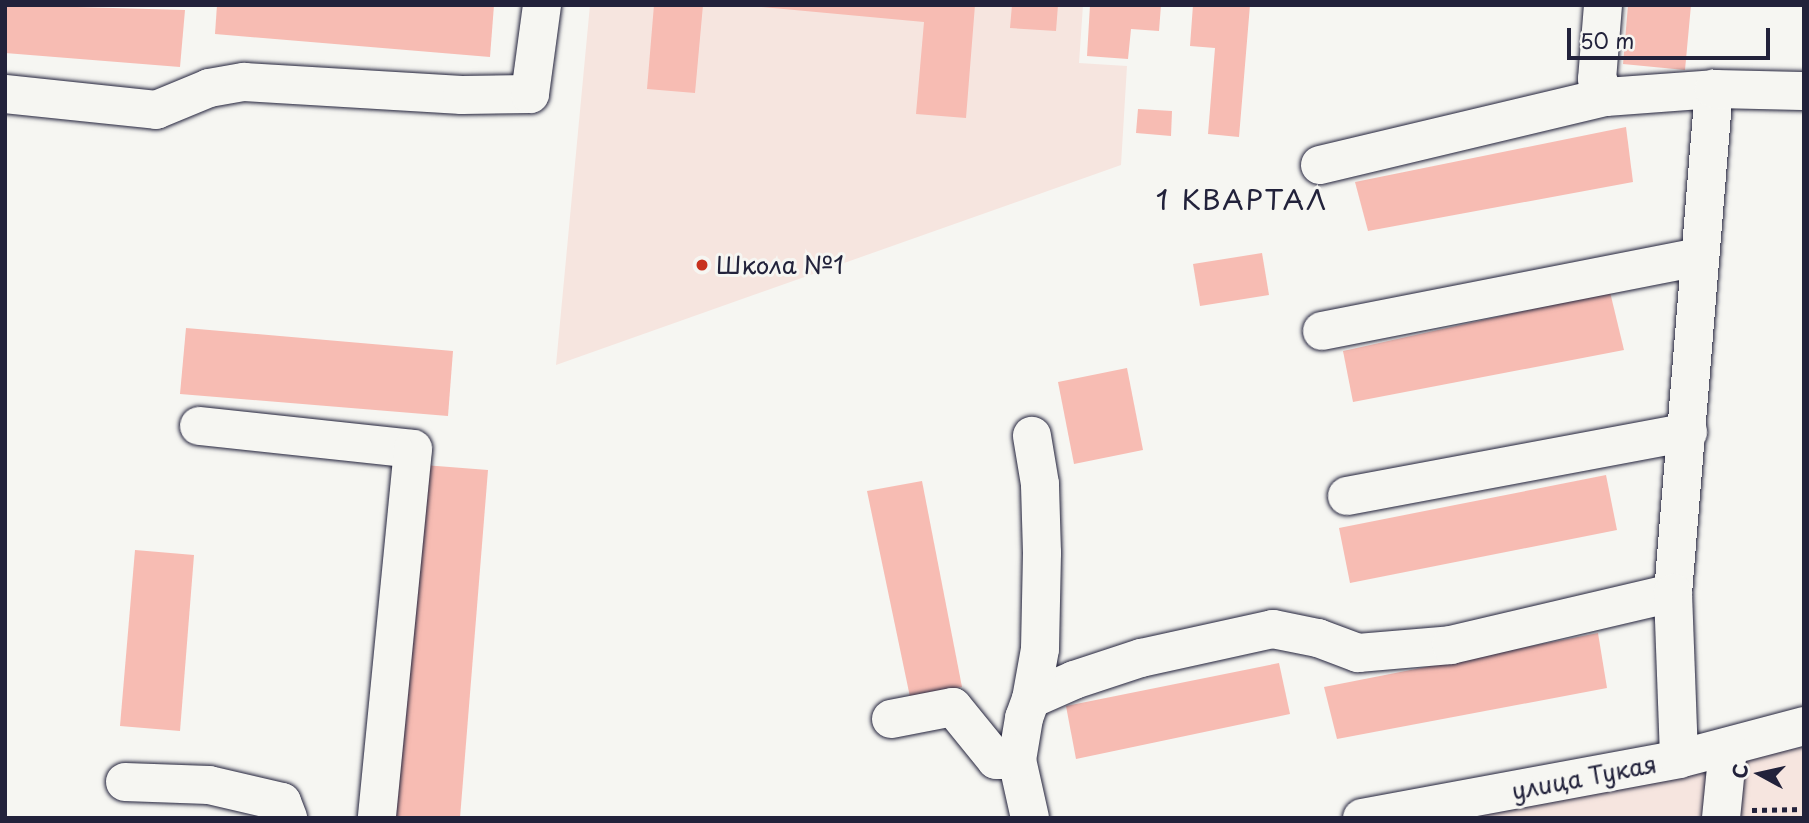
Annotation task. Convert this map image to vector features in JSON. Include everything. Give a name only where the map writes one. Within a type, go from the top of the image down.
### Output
[{"type":"street","points":[[5,94],[156,110],[209,88],[244,82],[462,95],[530,94],[542,5]]},
{"type":"street","points":[[1603,5],[1597,79],[1606,97]]},
{"type":"street","points":[[1679,759],[1673,593],[1714,89]]},
{"type":"street","points":[[1320,165],[1606,97],[1714,89],[1804,91]]},
{"type":"street","points":[[1322,331],[1700,257]]},
{"type":"street","points":[[199,426],[413,449],[377,818]]},
{"type":"street","points":[[1347,496],[1688,432]]},
{"type":"street","points":[[1030,818],[1017,760],[1040,649],[1040,484],[1032,436]]},
{"type":"street","points":[[1031,699],[1141,658],[1273,629],[1318,638],[1358,653],[1451,645],[1673,593]]},
{"type":"street","points":[[891,719],[953,707],[996,760],[1017,760]]},
{"type":"street","name":"улица Тукая","points":[[1362,818],[1679,759],[1804,726]]},
{"type":"street","points":[[1721,818],[1728,748]]},
{"type":"street","points":[[125,782],[209,785],[282,803],[288,818]]},
{"type":"shaded area","name":"Школа №1","points":[[590,5],[1083,5],[1079,63],[1127,66],[1121,165],[556,365]]},
{"type":"shaded area","points":[[1804,747],[1804,818],[1422,818]]},
{"type":"building","points":[[5,5],[185,10],[180,67],[5,53]]},
{"type":"building","points":[[217,5],[494,5],[490,57],[215,34]]},
{"type":"building","points":[[654,5],[703,5],[695,93],[647,89]]},
{"type":"building","points":[[741,5],[975,5],[966,118],[916,114],[924,22]]},
{"type":"building","points":[[1012,5],[1058,5],[1056,31],[1010,28]]},
{"type":"building","points":[[1090,5],[1161,5],[1159,31],[1131,29],[1128,59],[1087,56]]},
{"type":"building","points":[[1193,5],[1250,5],[1239,137],[1208,134],[1215,48],[1190,46]]},
{"type":"building","points":[[1628,5],[1691,5],[1685,70],[1623,64]]},
{"type":"building","points":[[1138,109],[1172,111],[1171,136],[1136,133]]},
{"type":"building","points":[[1626,127],[1633,182],[1368,231],[1355,182]]},
{"type":"building","points":[[1262,253],[1269,295],[1200,306],[1193,264]]},
{"type":"building","points":[[1610,292],[1624,350],[1353,402],[1343,351]]},
{"type":"building","points":[[186,328],[453,351],[448,416],[180,394]]},
{"type":"building","points":[[1127,368],[1143,450],[1074,464],[1058,382]]},
{"type":"building","points":[[424,465],[488,470],[460,818],[395,818]]},
{"type":"building","points":[[1606,475],[1617,530],[1350,583],[1339,528]]},
{"type":"building","points":[[922,481],[962,687],[910,697],[867,491]]},
{"type":"building","points":[[135,550],[194,555],[180,731],[120,726]]},
{"type":"building","points":[[1598,633],[1607,688],[1337,739],[1324,687]]},
{"type":"building","points":[[1279,663],[1290,714],[1076,759],[1066,706]]},
{"type":"place","name":"Школа №1","points":[[702,265]]},
{"type":"district","name":"1 КВАРТАЛ","points":[[1242,199]]}]
